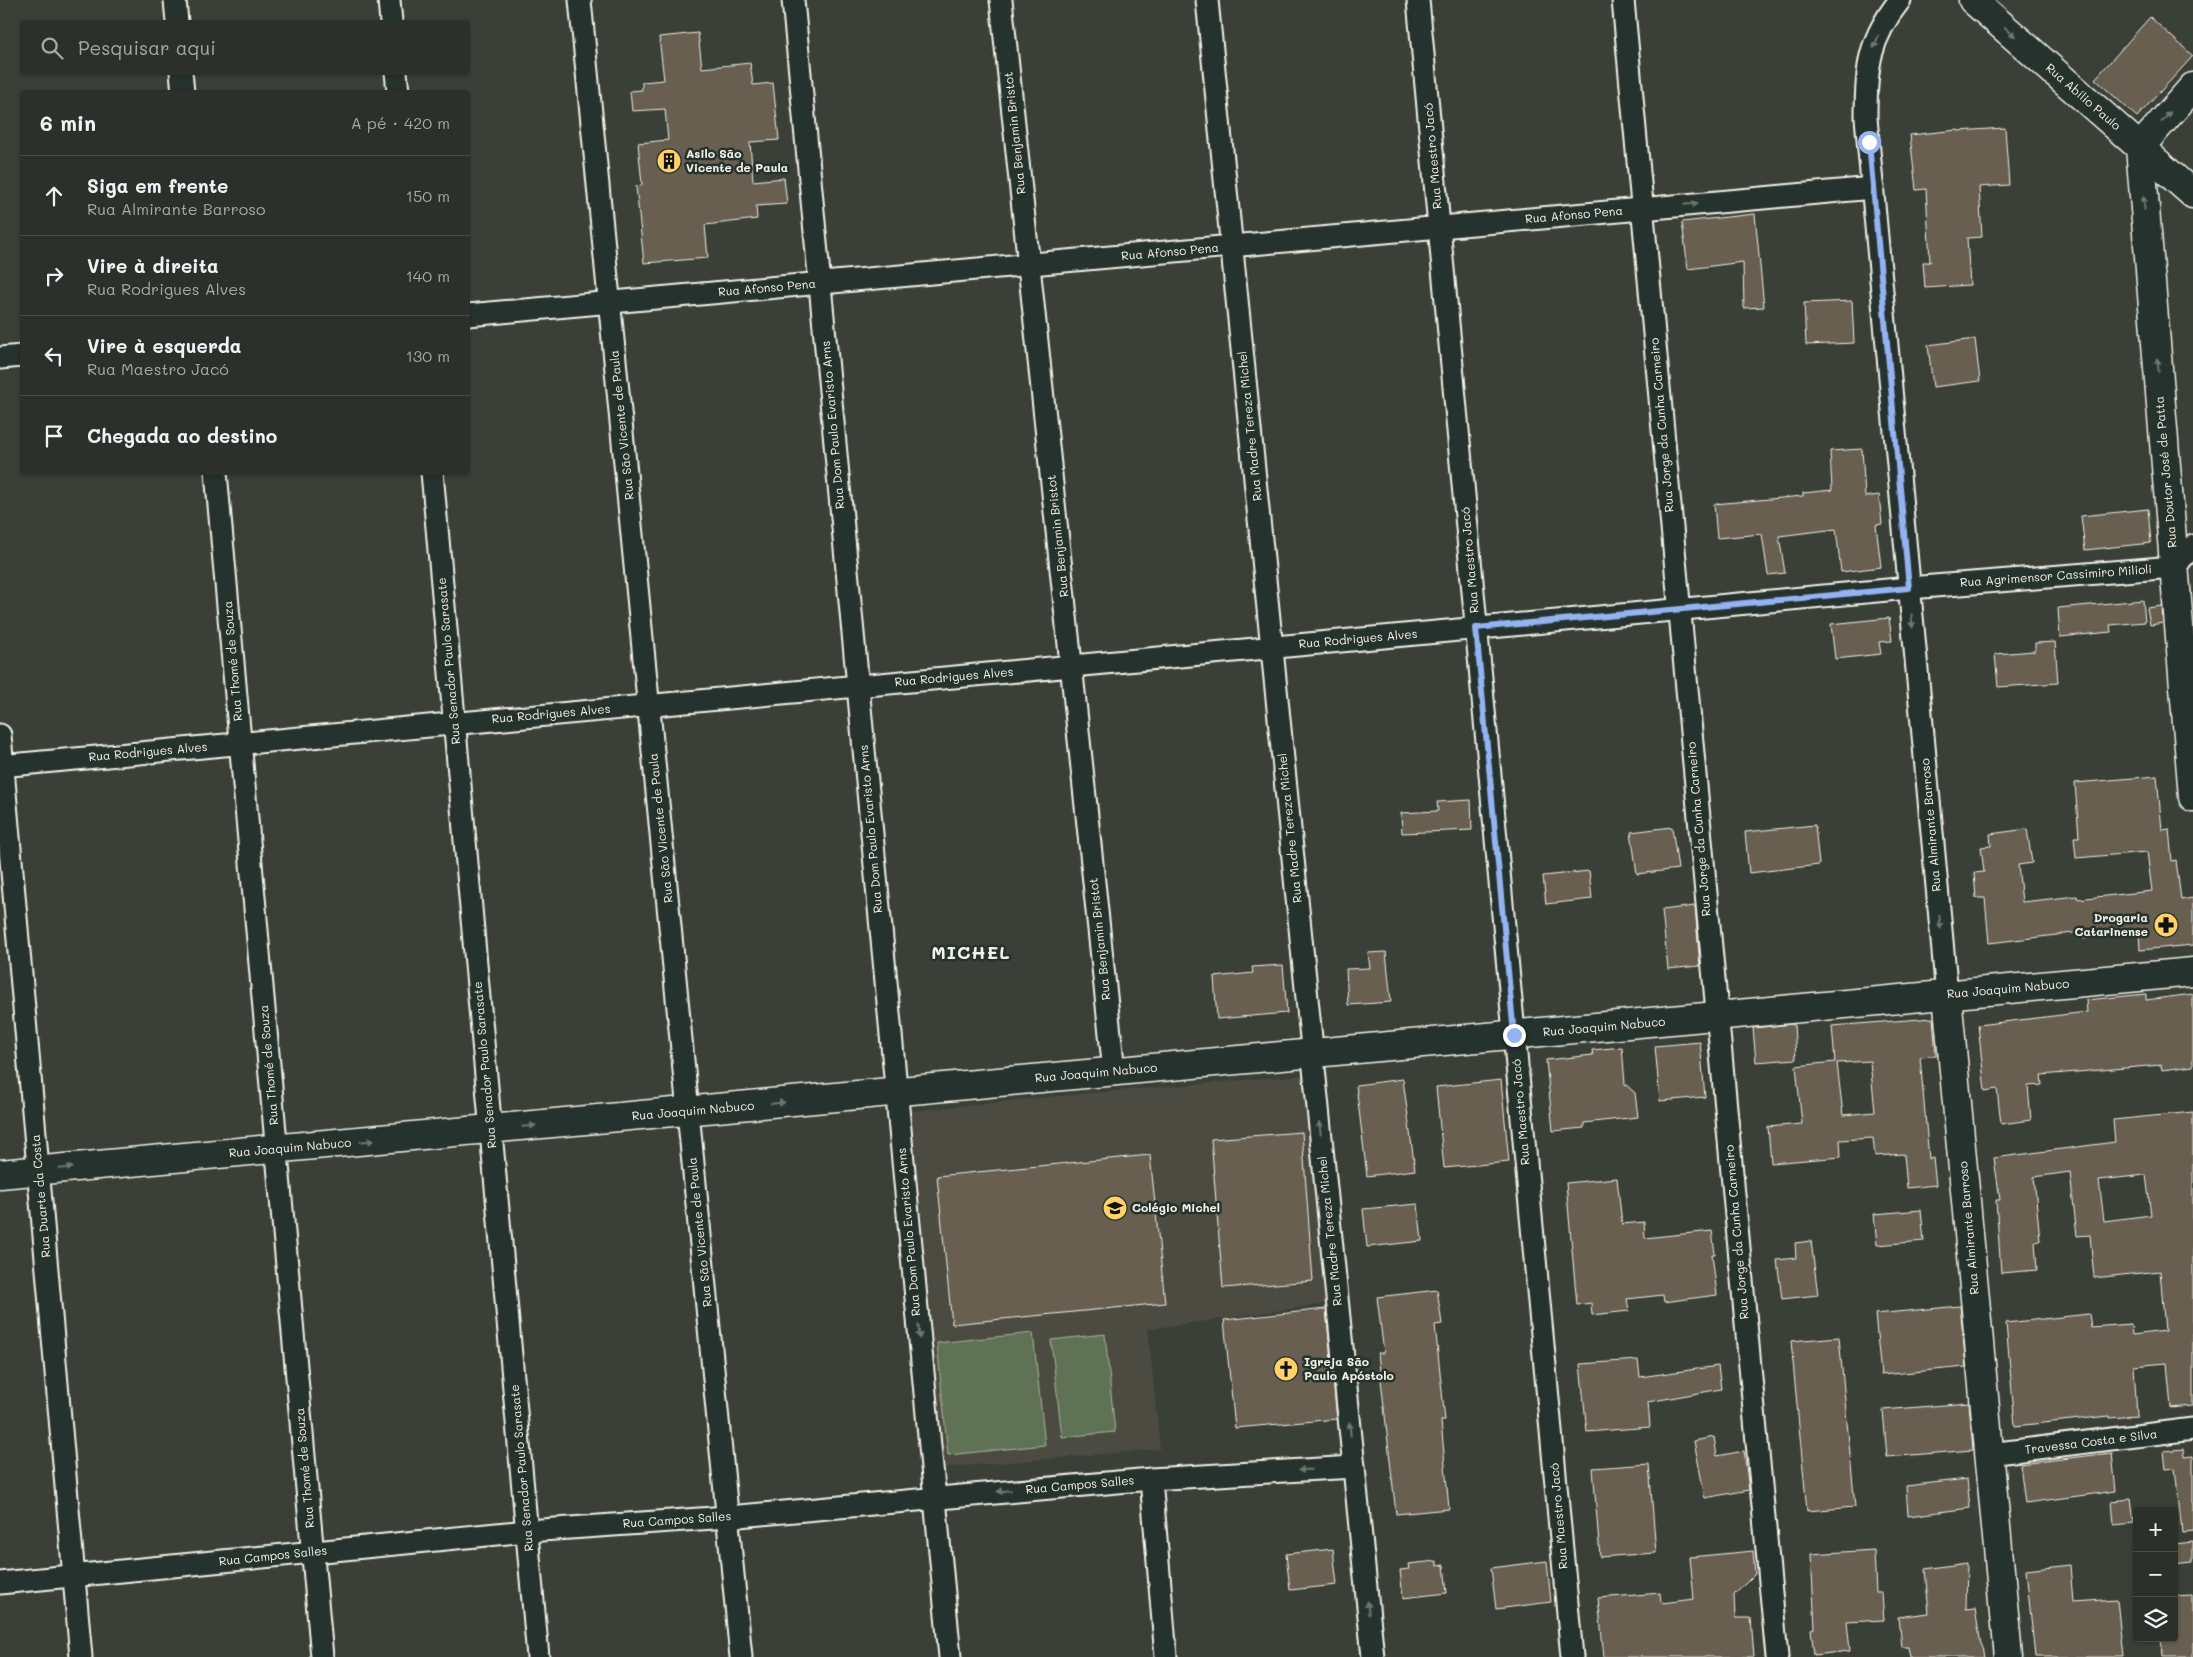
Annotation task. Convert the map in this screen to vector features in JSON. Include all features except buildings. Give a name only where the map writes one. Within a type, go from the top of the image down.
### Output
[{"type":"main road","name":"Rua Abílio Paulo","points":[[1973,0],[2193,194]]},
{"type":"main road","points":[[2140,147],[2193,87]]},
{"type":"main road","name":"Rua Doutor José de Patta","points":[[2140,147],[2193,797]]},
{"type":"main road","name":"Rua Joaquim Nabuco","points":[[0,1174],[2193,972]]},
{"type":"main road","name":"Rua Almirante Barroso","points":[[1947,995],[2008,1657]]},
{"type":"street","points":[[174,0],[176,20]]},
{"type":"street","points":[[389,0],[391,20]]},
{"type":"street","name":"Rua São Vicente de Paula","points":[[580,0],[741,1657]]},
{"type":"street","name":"Rua Dom Paulo Evaristo Arns","points":[[793,0],[950,1657]]},
{"type":"street","name":"Rua Benjamin Bristot","points":[[1001,0],[1114,1072]]},
{"type":"street","name":"Rua Madre Tereza Michel","points":[[1207,0],[1373,1657]]},
{"type":"street","name":"Rua Maestro Jacó","points":[[1418,0],[1572,1657]]},
{"type":"street","name":"Rua Jorge da Cunha Carneiro","points":[[1623,0],[1776,1657]]},
{"type":"street","name":"Rua Almirante Barroso","points":[[1900,0],[1888,16],[1876,38],[1868,64],[1866,118],[1947,995]]},
{"type":"street","points":[[181,75],[183,90]]},
{"type":"street","points":[[396,75],[398,90]]},
{"type":"street","name":"Rua Afonso Pena","points":[[470,315],[1873,188]]},
{"type":"street","points":[[0,358],[20,356]]},
{"type":"street","name":"Rua Thomé de Souza","points":[[216,475],[322,1657]]},
{"type":"street","name":"Rua Senador Paulo Sarasate","points":[[432,475],[538,1657]]},
{"type":"street","points":[[2174,567],[2193,546]]},
{"type":"street","name":"Rua Agrimensor Cassimiro Milioli","points":[[1909,588],[2174,567]]},
{"type":"street","name":"Rua Rodrigues Alves","points":[[1,765],[1909,588]]},
{"type":"street","name":"Rua Duarte da Costa","points":[[0,735],[1,765],[81,1657]]},
{"type":"street","name":"Travessa Costa e Silva","points":[[1990,1454],[2193,1429]]},
{"type":"street","name":"Rua Campos Salles","points":[[0,1582],[527,1531],[728,1517],[1151,1479],[1354,1467]]},
{"type":"street","points":[[1151,1479],[1166,1657]]},
{"type":"shaded area","name":"Colégio Michel","points":[[1306,1075],[1325,1304],[1148,1329],[1160,1449],[939,1468],[903,1112],[1080,1094]]},
{"type":"green space","points":[[1033,1333],[1045,1445],[948,1455],[937,1343]]},
{"type":"green space","points":[[1105,1334],[1115,1432],[1062,1437],[1051,1340]]},
{"type":"place","name":"Asilo São Vicente de Paula","points":[[669,161]]},
{"type":"place","name":"Drogaria Catarinense","points":[[2166,925]]},
{"type":"place","name":"Colégio Michel","points":[[1115,1208]]},
{"type":"place","name":"Igreja São Paulo Apóstolo","points":[[1286,1369]]},
{"type":"district","name":"MICHEL","points":[[971,953]]},
{"type":"route","points":[[1514,1035],[1476,628],[1909,588],[1869,142]]}]
